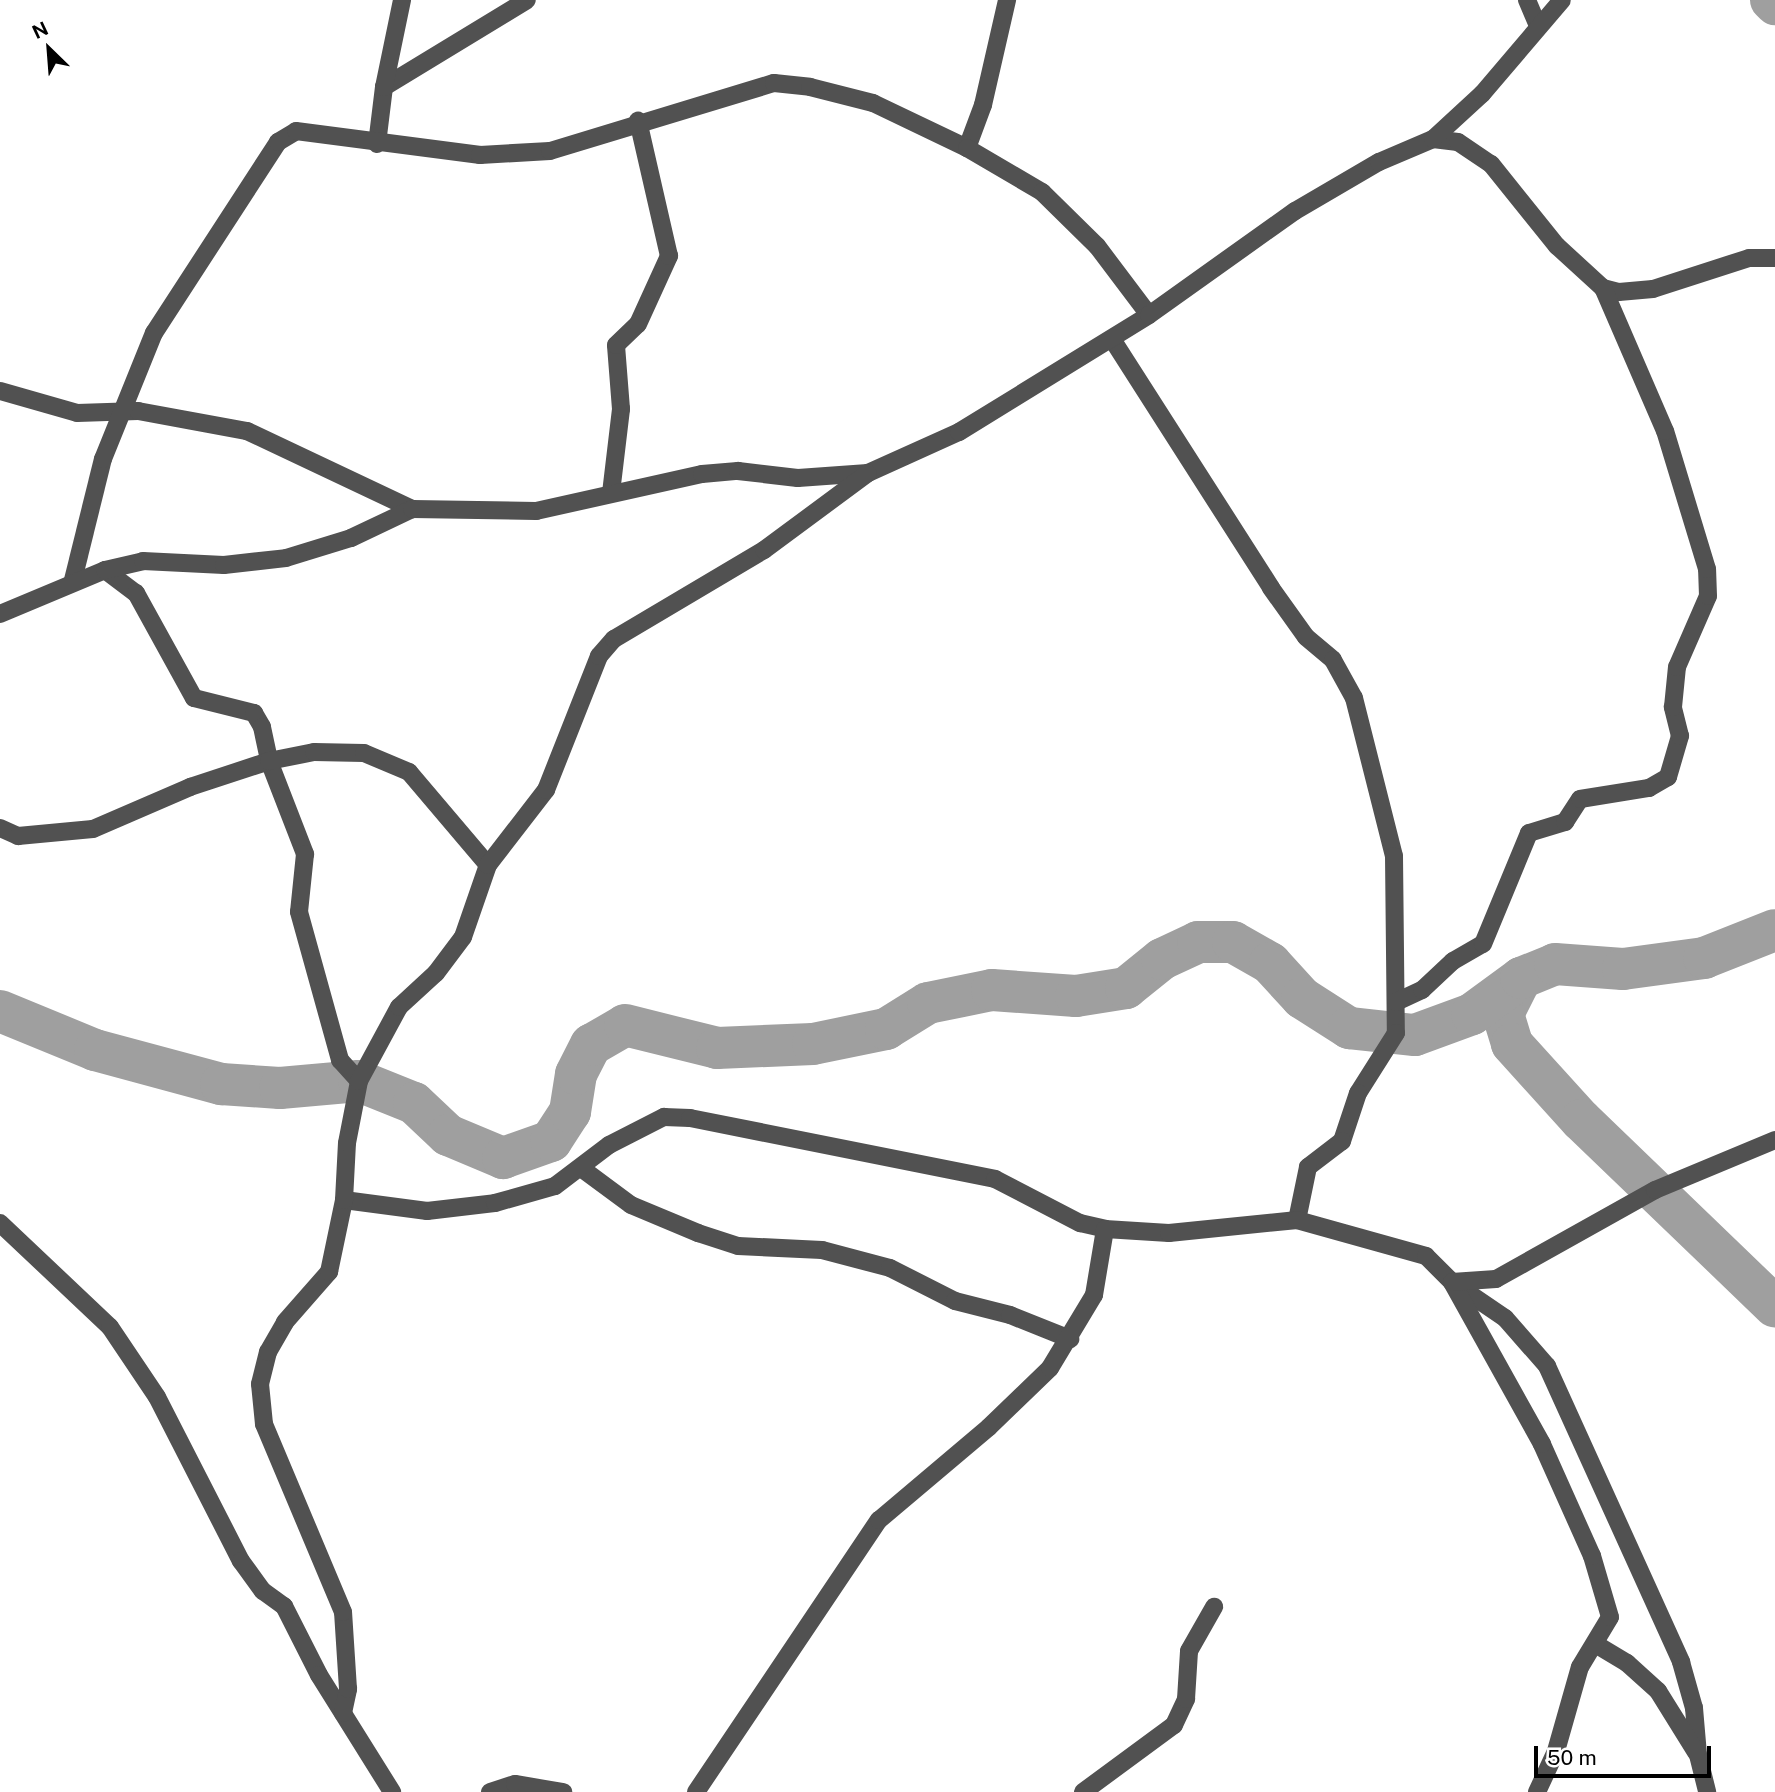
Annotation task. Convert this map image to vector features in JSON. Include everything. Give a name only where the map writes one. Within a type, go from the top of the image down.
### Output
[{"type":"street","points":[[377,144],[384,87],[402,0]]},
{"type":"street","points":[[384,87],[527,0]]},
{"type":"street","points":[[967,148],[983,105],[1007,0]]},
{"type":"street","points":[[1527,0],[1538,26]]},
{"type":"street","points":[[343,1713],[348,1689],[343,1612],[264,1424],[260,1384],[268,1352],[285,1322],[329,1272],[344,1200],[346,1143],[359,1081],[399,1007],[436,973],[463,937],[488,864],[546,790],[588,680],[614,639],[764,550],[867,473],[959,432],[1112,339],[1295,211],[1379,162],[1433,139],[1482,94],[1562,0]]},
{"type":"street","points":[[73,580],[119,414],[154,332],[278,142],[296,131],[316,130],[377,144],[480,155],[550,151],[638,121],[774,83],[810,87],[873,103],[967,148],[1042,192],[1097,246],[1149,315]]},
{"type":"street","points":[[611,494],[614,437],[621,409],[617,345],[639,324],[669,256],[638,121]]},
{"type":"street","points":[[1396,1002],[1422,990],[1453,961],[1483,944],[1529,833],[1565,822],[1580,799],[1649,788],[1668,777],[1681,736],[1673,706],[1676,667],[1708,596],[1707,569],[1664,431],[1603,288],[1557,246],[1491,164],[1458,142],[1433,139]]},
{"type":"street","points":[[1603,288],[1619,292],[1653,289],[1749,258],[1775,258]]},
{"type":"street","points":[[1112,339],[1271,588],[1306,637],[1333,660],[1354,698],[1394,856],[1396,1033],[1358,1093],[1342,1141],[1308,1167],[1297,1220]]},
{"type":"street","points":[[0,391],[77,414],[138,411],[247,431],[412,509],[536,511],[611,494],[738,471],[797,478],[867,473]]},
{"type":"street","points":[[0,614],[73,580],[105,570],[142,561],[234,564],[286,558],[351,538],[412,509]]},
{"type":"street","points":[[105,570],[136,593],[194,698],[254,713],[305,854],[299,912],[332,1033],[340,1060],[359,1081]]},
{"type":"street","points":[[0,828],[18,836],[93,830],[190,787],[270,761],[314,752],[363,753],[409,772],[488,864]]},
{"type":"street","points":[[344,1200],[427,1211],[461,1208],[555,1186],[636,1129],[664,1117],[690,1118],[995,1179],[1080,1223],[1105,1229],[1169,1233],[1297,1220],[1426,1256],[1451,1282],[1505,1318],[1547,1366],[1681,1661],[1695,1708],[1698,1755],[1707,1792]]},
{"type":"street","points":[[1451,1282],[1496,1279],[1655,1190],[1775,1140]]},
{"type":"street","points":[[581,1168],[631,1205],[698,1233],[738,1246],[822,1250],[891,1268],[955,1301],[1010,1315],[1070,1339]]},
{"type":"street","points":[[0,1223],[110,1327],[157,1397],[241,1561],[263,1591],[284,1606],[343,1713],[392,1792]]},
{"type":"street","points":[[696,1792],[878,1520],[989,1427],[1050,1368],[1070,1339],[1094,1295],[1105,1229]]},
{"type":"street","points":[[1451,1282],[1542,1444],[1592,1556],[1610,1617],[1597,1645],[1580,1667],[1556,1751],[1537,1792]]},
{"type":"street","points":[[1083,1792],[1174,1725],[1186,1699],[1189,1651],[1214,1607]]},
{"type":"street","points":[[1597,1645],[1628,1663],[1658,1691],[1698,1755]]},
{"type":"street","points":[[490,1792],[515,1784],[563,1792]]},
{"type":"waterway","points":[[1771,0],[1775,4]]},
{"type":"waterway","points":[[0,1011],[95,1050],[221,1084],[280,1088],[359,1081],[414,1103],[448,1135],[503,1158],[551,1141],[570,1112],[576,1074],[591,1045],[625,1025],[717,1048],[813,1044],[886,1029],[928,1003],[992,990],[1076,996],[1126,988],[1162,959],[1198,942],[1233,942],[1270,963],[1302,998],[1349,1028],[1415,1035],[1472,1014],[1521,978],[1555,964],[1623,969],[1704,958],[1775,930]]},
{"type":"waterway","points":[[1521,978],[1503,1014],[1512,1044],[1581,1120],[1775,1307]]}]
